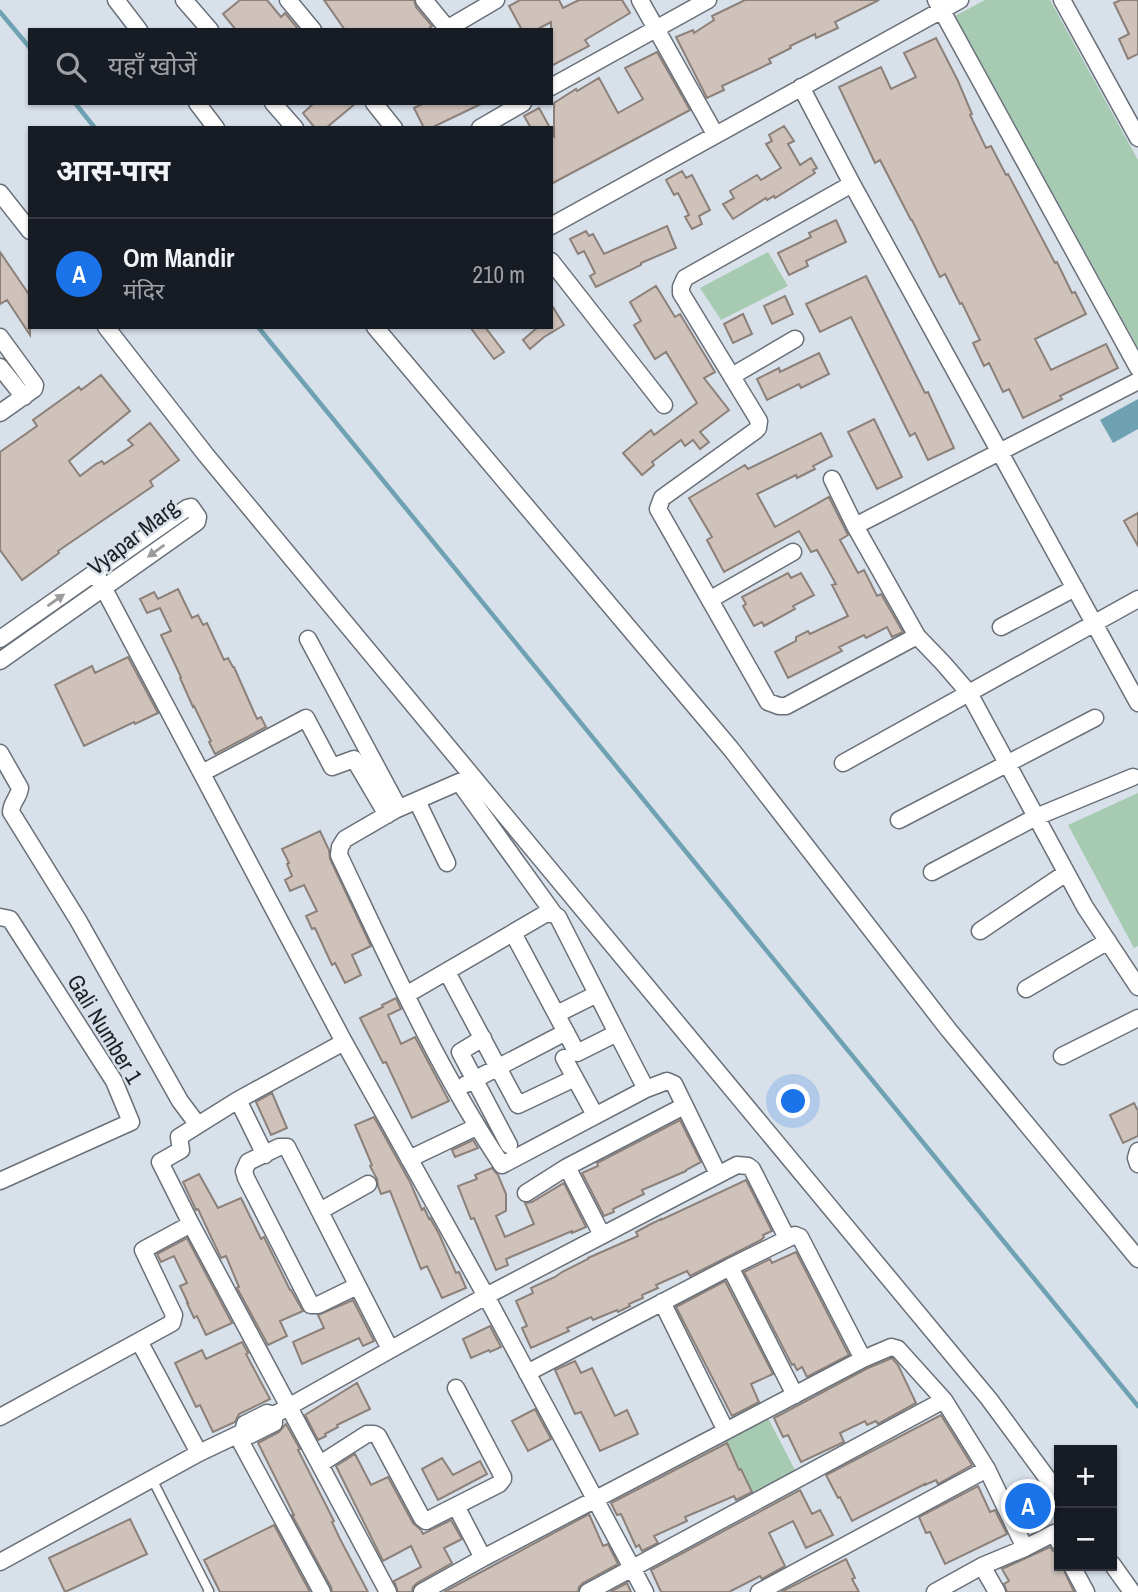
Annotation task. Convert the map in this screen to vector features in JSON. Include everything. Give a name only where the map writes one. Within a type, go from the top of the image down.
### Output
[{"type":"street","points":[[116,0],[137,28]]},
{"type":"street","points":[[184,0],[208,28]]},
{"type":"street","points":[[288,0],[311,28]]},
{"type":"street","points":[[424,0],[445,28]]},
{"type":"street","points":[[448,28],[496,0]]},
{"type":"street","points":[[640,0],[715,134]]},
{"type":"street","points":[[553,86],[708,0]]},
{"type":"street","points":[[553,225],[801,87],[939,5],[960,0]]},
{"type":"street","points":[[1062,0],[1138,138]]},
{"type":"street","points":[[939,5],[1138,368]]},
{"type":"street","points":[[801,87],[1138,703]]},
{"type":"street","points":[[199,105],[214,126]]},
{"type":"street","points":[[275,105],[293,126]]},
{"type":"street","points":[[376,105],[392,126]]},
{"type":"street","points":[[483,126],[520,105]]},
{"type":"street","points":[[852,184],[682,282],[681,293],[759,421],[755,432],[662,498],[658,509],[768,702],[786,706],[917,636]]},
{"type":"street","points":[[0,193],[28,228]]},
{"type":"street","points":[[553,264],[664,405]]},
{"type":"street","points":[[108,329],[215,466],[989,1399],[1054,1486]]},
{"type":"street","points":[[377,329],[731,749],[948,1029],[1138,1259]]},
{"type":"street","points":[[0,337],[35,386],[0,413]]},
{"type":"street","points":[[732,376],[795,339]]},
{"type":"street","points":[[23,397],[3,377],[24,369]]},
{"type":"street","points":[[855,526],[1138,381]]},
{"type":"street","points":[[832,479],[855,526],[917,636],[969,693],[1085,908],[1138,988]]},
{"type":"street","name":"Vyapar Marg","points":[[0,639],[187,508],[191,508],[198,517],[197,522],[0,661]]},
{"type":"street","points":[[710,599],[793,552]]},
{"type":"street","points":[[95,572],[344,1042],[486,1296],[645,1592]]},
{"type":"street","points":[[1001,627],[1075,588]]},
{"type":"street","points":[[843,763],[1138,599]]},
{"type":"street","points":[[307,639],[396,802],[391,813]]},
{"type":"street","points":[[202,774],[306,718],[332,767],[354,759],[391,813]]},
{"type":"street","points":[[899,820],[1095,718]]},
{"type":"street","points":[[0,753],[20,788],[11,812],[78,920],[180,1101],[198,1125]]},
{"type":"street","points":[[932,872],[1036,817],[1133,777]]},
{"type":"street","points":[[646,1089],[558,917],[460,782],[391,813],[345,839],[339,855],[406,995],[455,1090],[502,1165],[664,1081],[674,1084],[718,1174]]},
{"type":"street","points":[[417,801],[447,863]]},
{"type":"street","points":[[980,931],[1066,873]]},
{"type":"street","points":[[406,995],[545,914],[554,914]]},
{"type":"street","name":"Gali Number 1","points":[[0,916],[10,919],[114,1080],[131,1122],[0,1181]]},
{"type":"street","points":[[513,933],[577,1053],[617,1033]]},
{"type":"street","points":[[1026,989],[1108,941]]},
{"type":"street","points":[[447,972],[518,1105],[575,1078]]},
{"type":"street","points":[[557,1014],[597,994]]},
{"type":"street","points":[[1062,1056],[1138,1018]]},
{"type":"street","points":[[455,1090],[566,1032]]},
{"type":"street","points":[[483,1038],[460,1052],[509,1144]]},
{"type":"street","points":[[344,1042],[237,1100],[179,1137],[181,1150],[160,1162],[388,1592]]},
{"type":"street","points":[[564,1058],[595,1115]]},
{"type":"street","points":[[237,1100],[265,1155]]},
{"type":"street","points":[[526,1193],[567,1167],[684,1106]]},
{"type":"street","points":[[409,1159],[476,1127]]},
{"type":"street","points":[[357,1286],[318,1305],[311,1305],[244,1171],[248,1162],[279,1147],[287,1147],[390,1349]]},
{"type":"street","points":[[1138,1151],[1138,1164]]},
{"type":"street","points":[[0,1562],[199,1453],[240,1433],[250,1435],[265,1428],[274,1423],[274,1415],[390,1349],[737,1165],[752,1169],[787,1238]]},
{"type":"street","points":[[567,1167],[602,1235]]},
{"type":"street","points":[[320,1211],[368,1184]]},
{"type":"street","points":[[0,1418],[172,1323],[174,1318],[143,1250],[191,1224]]},
{"type":"street","points":[[527,1373],[730,1266],[795,1235],[800,1237],[863,1359]]},
{"type":"street","points":[[730,1266],[795,1395]]},
{"type":"street","points":[[662,1303],[726,1431]]},
{"type":"street","points":[[139,1340],[199,1453]]},
{"type":"street","points":[[422,1592],[887,1347],[898,1349],[944,1400],[987,1469],[1025,1548]]},
{"type":"street","points":[[320,1464],[367,1434],[378,1436],[424,1520],[429,1521],[499,1484],[503,1477],[456,1388]]},
{"type":"street","points":[[588,1592],[944,1400]]},
{"type":"street","points":[[240,1433],[322,1592]]},
{"type":"street","points":[[759,1592],[987,1469]]},
{"type":"street","points":[[456,1506],[483,1558]]},
{"type":"street","points":[[935,1592],[982,1566],[1054,1533]]},
{"type":"street","points":[[982,1566],[997,1592]]},
{"type":"street","points":[[1075,1571],[1086,1592]]},
{"type":"street","points":[[1117,1571],[1132,1592]]},
{"type":"lane","points":[[152,1479],[208,1592]]},
{"type":"green space","points":[[985,0],[1050,0],[1138,160],[1138,348],[955,16]]},
{"type":"green space","points":[[768,252],[788,286],[721,320],[700,288]]},
{"type":"green space","points":[[1138,793],[1138,946],[1134,948],[1068,825]]},
{"type":"green space","points":[[767,1416],[797,1474],[754,1496],[724,1438]]},
{"type":"water","points":[[1138,399],[1138,429],[1113,443],[1100,420]]},
{"type":"building","points":[[240,0],[267,0],[281,17],[285,13],[297,28],[234,28],[223,14]]},
{"type":"building","points":[[324,0],[414,0],[416,7],[432,26],[430,28],[344,28]]},
{"type":"building","points":[[520,0],[559,0],[563,8],[579,0],[622,0],[630,13],[585,40],[589,46],[553,65],[551,22],[540,28],[521,28],[509,6]]},
{"type":"building","points":[[745,0],[879,0],[835,22],[838,28],[816,38],[815,34],[790,46],[791,48],[769,59],[771,63],[722,86],[724,90],[707,98],[676,37],[693,30],[694,33],[714,20],[712,16]]},
{"type":"building","points":[[1121,0],[1138,0],[1138,54],[1128,59],[1119,39],[1129,34],[1114,3]]},
{"type":"building","points":[[936,38],[958,81],[986,148],[991,146],[1006,175],[1008,174],[1055,263],[1057,262],[1086,314],[1035,339],[1051,370],[1106,344],[1118,368],[1060,396],[1062,399],[1023,418],[1009,389],[1003,392],[989,363],[984,366],[973,343],[980,340],[962,303],[960,304],[945,274],[940,277],[880,160],[875,163],[839,87],[881,67],[891,89],[916,77],[904,53]]},
{"type":"building","points":[[657,52],[690,110],[553,183],[554,103],[599,78],[618,113],[643,99],[625,68]]},
{"type":"building","points":[[312,105],[354,105],[328,126],[313,126],[303,113]]},
{"type":"building","points":[[420,105],[479,105],[435,126],[423,126],[414,108]]},
{"type":"building","points":[[539,108],[549,126],[530,126],[524,116]]},
{"type":"building","points":[[784,126],[794,141],[788,144],[800,165],[811,158],[817,168],[813,170],[815,173],[775,198],[766,198],[733,219],[723,204],[734,198],[730,191],[757,175],[761,180],[781,168],[766,144],[772,141],[769,135]]},
{"type":"building","points":[[682,171],[686,178],[692,175],[710,210],[699,216],[702,224],[692,229],[685,217],[689,215],[678,193],[674,195],[666,180]]},
{"type":"building","points":[[836,220],[846,242],[806,261],[808,266],[789,275],[778,253],[811,237],[809,233]]},
{"type":"building","points":[[667,226],[676,248],[596,287],[590,276],[595,273],[584,251],[578,254],[570,239],[586,231],[589,236],[593,234],[604,254]]},
{"type":"building","points":[[0,252],[28,293],[30,335],[7,300],[0,304]]},
{"type":"building","points":[[866,276],[925,393],[928,392],[954,448],[928,460],[915,433],[910,436],[851,317],[820,332],[806,304]]},
{"type":"building","points":[[656,286],[675,317],[680,314],[715,372],[704,378],[729,410],[700,432],[709,442],[700,449],[693,440],[685,446],[681,440],[652,462],[654,465],[642,475],[623,453],[651,430],[654,435],[697,403],[666,352],[655,359],[634,325],[641,321],[630,302]]},
{"type":"building","points":[[785,296],[793,314],[772,324],[764,306]]},
{"type":"building","points":[[553,307],[564,325],[530,349],[523,340],[536,329],[553,329]]},
{"type":"building","points":[[743,314],[752,334],[733,343],[724,324]]},
{"type":"building","points":[[472,329],[487,329],[504,352],[494,359]]},
{"type":"building","points":[[819,353],[829,374],[801,388],[799,384],[767,400],[757,379],[779,368],[780,372]]},
{"type":"building","points":[[101,375],[130,411],[69,461],[80,476],[96,464],[102,461],[104,464],[133,445],[128,440],[150,423],[179,460],[150,481],[153,486],[58,551],[59,553],[22,580],[0,550],[0,452],[37,426],[33,420],[79,387],[81,390]]},
{"type":"building","points":[[874,419],[902,477],[877,489],[848,432]]},
{"type":"building","points":[[821,433],[832,456],[813,466],[815,469],[757,494],[775,527],[829,497],[848,535],[840,540],[858,573],[864,570],[877,596],[881,594],[903,632],[892,637],[887,627],[866,638],[864,635],[839,647],[842,651],[788,678],[775,652],[808,631],[810,634],[848,616],[832,585],[836,584],[817,550],[811,552],[799,531],[724,572],[707,540],[712,537],[689,498],[745,465],[748,469]]},
{"type":"building","points":[[1138,513],[1138,546],[1124,521]]},
{"type":"building","points":[[788,573],[791,578],[801,573],[814,595],[764,626],[762,622],[754,626],[743,606],[746,604],[742,597]]},
{"type":"building","points":[[178,589],[192,618],[198,615],[203,625],[207,623],[224,660],[228,658],[234,667],[257,719],[261,717],[266,727],[215,754],[161,635],[171,631],[160,608],[147,613],[140,599],[154,592],[158,599]]},
{"type":"building","points":[[128,657],[158,713],[84,746],[55,685],[92,666],[95,673]]},
{"type":"building","points":[[320,831],[330,859],[371,946],[352,955],[361,975],[345,983],[335,963],[332,965],[315,928],[312,929],[306,916],[317,911],[304,885],[290,891],[285,880],[292,876],[282,849]]},
{"type":"building","points":[[396,998],[401,1009],[388,1015],[401,1044],[415,1037],[449,1101],[412,1118],[386,1062],[383,1063],[360,1018]]},
{"type":"building","points":[[272,1093],[287,1128],[271,1135],[256,1102]]},
{"type":"building","points":[[1134,1103],[1138,1111],[1138,1136],[1123,1143],[1110,1115]]},
{"type":"building","points":[[374,1117],[466,1288],[442,1298],[427,1266],[421,1269],[390,1191],[381,1194],[355,1125]]},
{"type":"building","points":[[680,1120],[701,1162],[642,1190],[644,1194],[604,1216],[582,1173]]},
{"type":"building","points":[[473,1140],[478,1148],[455,1157],[452,1150]]},
{"type":"building","points":[[492,1168],[506,1194],[506,1211],[496,1216],[505,1237],[534,1224],[525,1203],[532,1202],[564,1183],[586,1227],[506,1259],[508,1265],[496,1270],[458,1186],[477,1179],[475,1175]]},
{"type":"building","points":[[199,1174],[218,1208],[241,1198],[261,1239],[264,1237],[303,1311],[280,1321],[287,1336],[268,1345],[237,1288],[239,1287],[226,1256],[221,1258],[183,1182]]},
{"type":"building","points":[[746,1180],[772,1231],[763,1235],[761,1240],[690,1276],[687,1271],[656,1285],[658,1288],[642,1295],[643,1298],[618,1312],[617,1310],[593,1320],[591,1317],[567,1328],[569,1331],[531,1348],[522,1328],[527,1326],[516,1301],[533,1293],[531,1288],[638,1236],[636,1232],[651,1224]]},
{"type":"building","points":[[187,1238],[232,1323],[206,1335],[197,1316],[194,1318],[180,1286],[187,1283],[174,1256],[161,1262],[157,1254]]},
{"type":"building","points":[[796,1252],[849,1355],[807,1377],[802,1367],[797,1370],[794,1364],[792,1365],[744,1272],[770,1259],[772,1263]]},
{"type":"building","points":[[725,1281],[773,1374],[751,1384],[759,1402],[732,1416],[676,1307]]},
{"type":"building","points":[[353,1300],[374,1341],[363,1346],[359,1338],[302,1364],[293,1342],[324,1328],[318,1315]]},
{"type":"building","points":[[490,1326],[501,1347],[471,1358],[463,1339]]},
{"type":"building","points":[[242,1342],[270,1399],[239,1414],[235,1422],[213,1432],[200,1405],[196,1407],[175,1363],[202,1350],[206,1359]]},
{"type":"building","points":[[892,1358],[916,1403],[878,1424],[876,1421],[867,1425],[865,1421],[840,1433],[844,1442],[801,1462],[788,1435],[783,1437],[774,1418]]},
{"type":"building","points":[[575,1361],[581,1373],[592,1368],[615,1416],[627,1410],[638,1434],[600,1451],[581,1412],[575,1414],[555,1370]]},
{"type":"building","points":[[357,1383],[370,1409],[337,1425],[338,1427],[318,1440],[305,1415]]},
{"type":"building","points":[[535,1409],[551,1439],[528,1451],[512,1421]]},
{"type":"building","points":[[941,1415],[972,1465],[938,1484],[936,1480],[925,1484],[852,1521],[826,1475]]},
{"type":"building","points":[[286,1424],[368,1592],[332,1592],[292,1515],[258,1443],[279,1432]]},
{"type":"building","points":[[727,1443],[752,1492],[736,1500],[734,1496],[685,1517],[687,1521],[654,1536],[658,1543],[642,1551],[639,1545],[636,1547],[621,1514],[617,1515],[611,1503]]},
{"type":"building","points":[[355,1454],[371,1485],[388,1477],[413,1523],[423,1534],[451,1520],[462,1539],[444,1548],[452,1563],[417,1583],[412,1592],[398,1592],[394,1581],[421,1567],[411,1546],[383,1561],[336,1466]]},
{"type":"building","points":[[442,1458],[453,1475],[480,1461],[487,1474],[438,1500],[422,1469]]},
{"type":"building","points":[[978,1486],[990,1512],[995,1510],[1007,1534],[945,1564],[930,1532],[926,1533],[919,1517]]},
{"type":"building","points":[[800,1490],[812,1514],[820,1510],[833,1535],[806,1548],[793,1521],[769,1533],[785,1566],[762,1579],[760,1576],[729,1592],[661,1592],[651,1570]]},
{"type":"building","points":[[589,1514],[603,1546],[608,1544],[618,1564],[583,1583],[578,1592],[444,1592]]},
{"type":"building","points":[[130,1519],[147,1554],[65,1592],[49,1558]]},
{"type":"building","points":[[274,1525],[310,1592],[220,1592],[204,1560]]},
{"type":"building","points":[[1050,1547],[1054,1551],[1054,1571],[1064,1571],[1074,1592],[1007,1592],[1004,1584],[1009,1581],[1002,1569]]},
{"type":"building","points":[[846,1559],[859,1592],[781,1592]]},
{"type":"building","points":[[627,1583],[631,1592],[610,1592]]},
{"type":"waterway","points":[[0,12],[28,46]]},
{"type":"waterway","points":[[77,105],[93,126]]},
{"type":"waterway","points":[[260,329],[1138,1406]]},
{"type":"place","name":"Om Mandir","points":[[1028,1506]]}]
